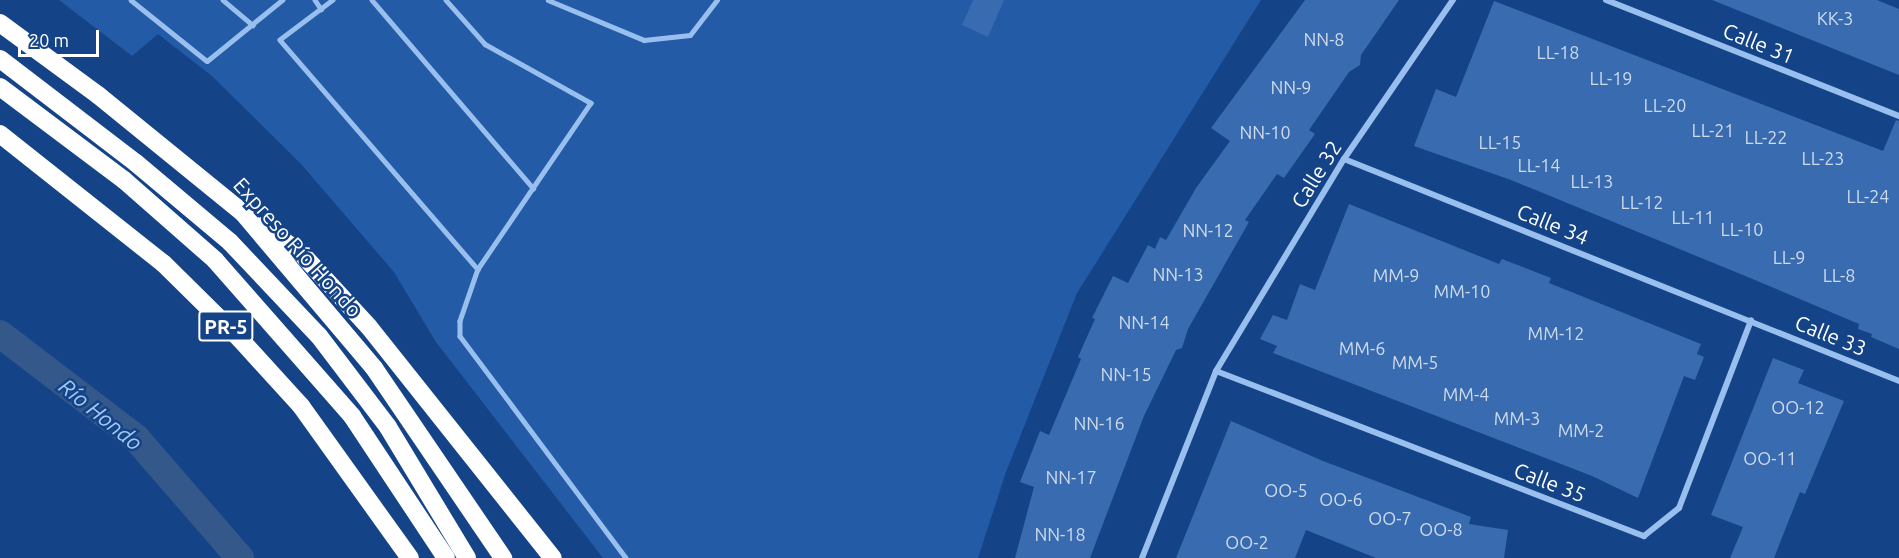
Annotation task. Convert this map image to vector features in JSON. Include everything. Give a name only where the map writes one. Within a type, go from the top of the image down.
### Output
[{"type":"highway","name":"Expreso Río Hondo","points":[[0,23],[98,95],[243,213],[374,368],[503,558]]},
{"type":"highway","points":[[0,59],[136,163],[230,242],[319,336],[388,427],[467,558]]},
{"type":"highway","points":[[0,87],[124,180],[214,260],[352,417],[446,558]]},
{"type":"highway","name":"PR-5","points":[[0,134],[163,263],[240,339],[301,406],[410,558]]},
{"type":"highway","points":[[243,213],[301,253],[336,288],[407,372],[553,558]]},
{"type":"street","name":"Calle 32","points":[[1142,558],[1216,371],[1344,159],[1453,0]]},
{"type":"street","name":"Calle 31","points":[[1606,0],[1899,116]]},
{"type":"street","name":"Calle 34","points":[[1344,159],[1751,320]]},
{"type":"street","name":"Calle 35","points":[[1216,371],[1644,536],[1679,508],[1751,320]]},
{"type":"street","name":"Calle 33","points":[[1751,320],[1899,381]]},
{"type":"lane","points":[[131,0],[207,62],[282,0]]},
{"type":"lane","points":[[223,0],[253,25]]},
{"type":"lane","points":[[315,0],[321,9]]},
{"type":"lane","points":[[333,0],[280,40],[478,269]]},
{"type":"lane","points":[[372,0],[533,188]]},
{"type":"lane","points":[[446,0],[485,44],[591,103],[478,269],[460,321],[460,336],[626,558]]},
{"type":"lane","points":[[548,0],[644,40],[690,35],[717,0]]},
{"type":"shaded area","points":[[59,0],[1261,0],[1077,293],[1006,472],[978,558],[603,558],[436,342],[394,272],[301,164],[212,76],[158,34],[132,56]]},
{"type":"building","points":[[973,0],[1004,0],[988,37],[962,25]]},
{"type":"building","points":[[1305,0],[1399,0],[1361,55],[1360,65],[1349,72],[1309,130],[1315,134],[1284,178],[1277,174],[1245,220],[1249,222],[1188,329],[1182,348],[1176,350],[1144,416],[1090,558],[1015,558],[1034,487],[1020,482],[1040,431],[1049,435],[1081,359],[1078,357],[1095,319],[1092,318],[1113,276],[1128,283],[1148,245],[1155,249],[1160,237],[1166,240],[1196,188],[1230,141],[1211,128]]},
{"type":"building","points":[[1712,0],[1877,0],[1899,9],[1899,75]]},
{"type":"building","points":[[1494,1],[1883,151],[1896,120],[1899,121],[1899,349],[1858,329],[1859,324],[1755,280],[1511,180],[1414,146],[1436,89],[1456,97]]},
{"type":"building","points":[[1349,204],[1499,264],[1502,259],[1551,278],[1549,283],[1701,344],[1697,354],[1704,357],[1695,380],[1684,376],[1638,498],[1592,476],[1273,353],[1277,346],[1260,339],[1273,315],[1287,320],[1300,284],[1315,290]]},
{"type":"building","points":[[1773,358],[1804,370],[1798,383],[1844,401],[1805,494],[1800,492],[1774,558],[1730,558],[1743,527],[1711,515]]},
{"type":"building","points":[[1231,421],[1323,461],[1471,517],[1469,524],[1508,530],[1504,558],[1376,558],[1306,530],[1295,558],[1176,558]]},
{"type":"waterway","name":"Río Hondo","points":[[0,334],[136,438],[240,558]]}]
